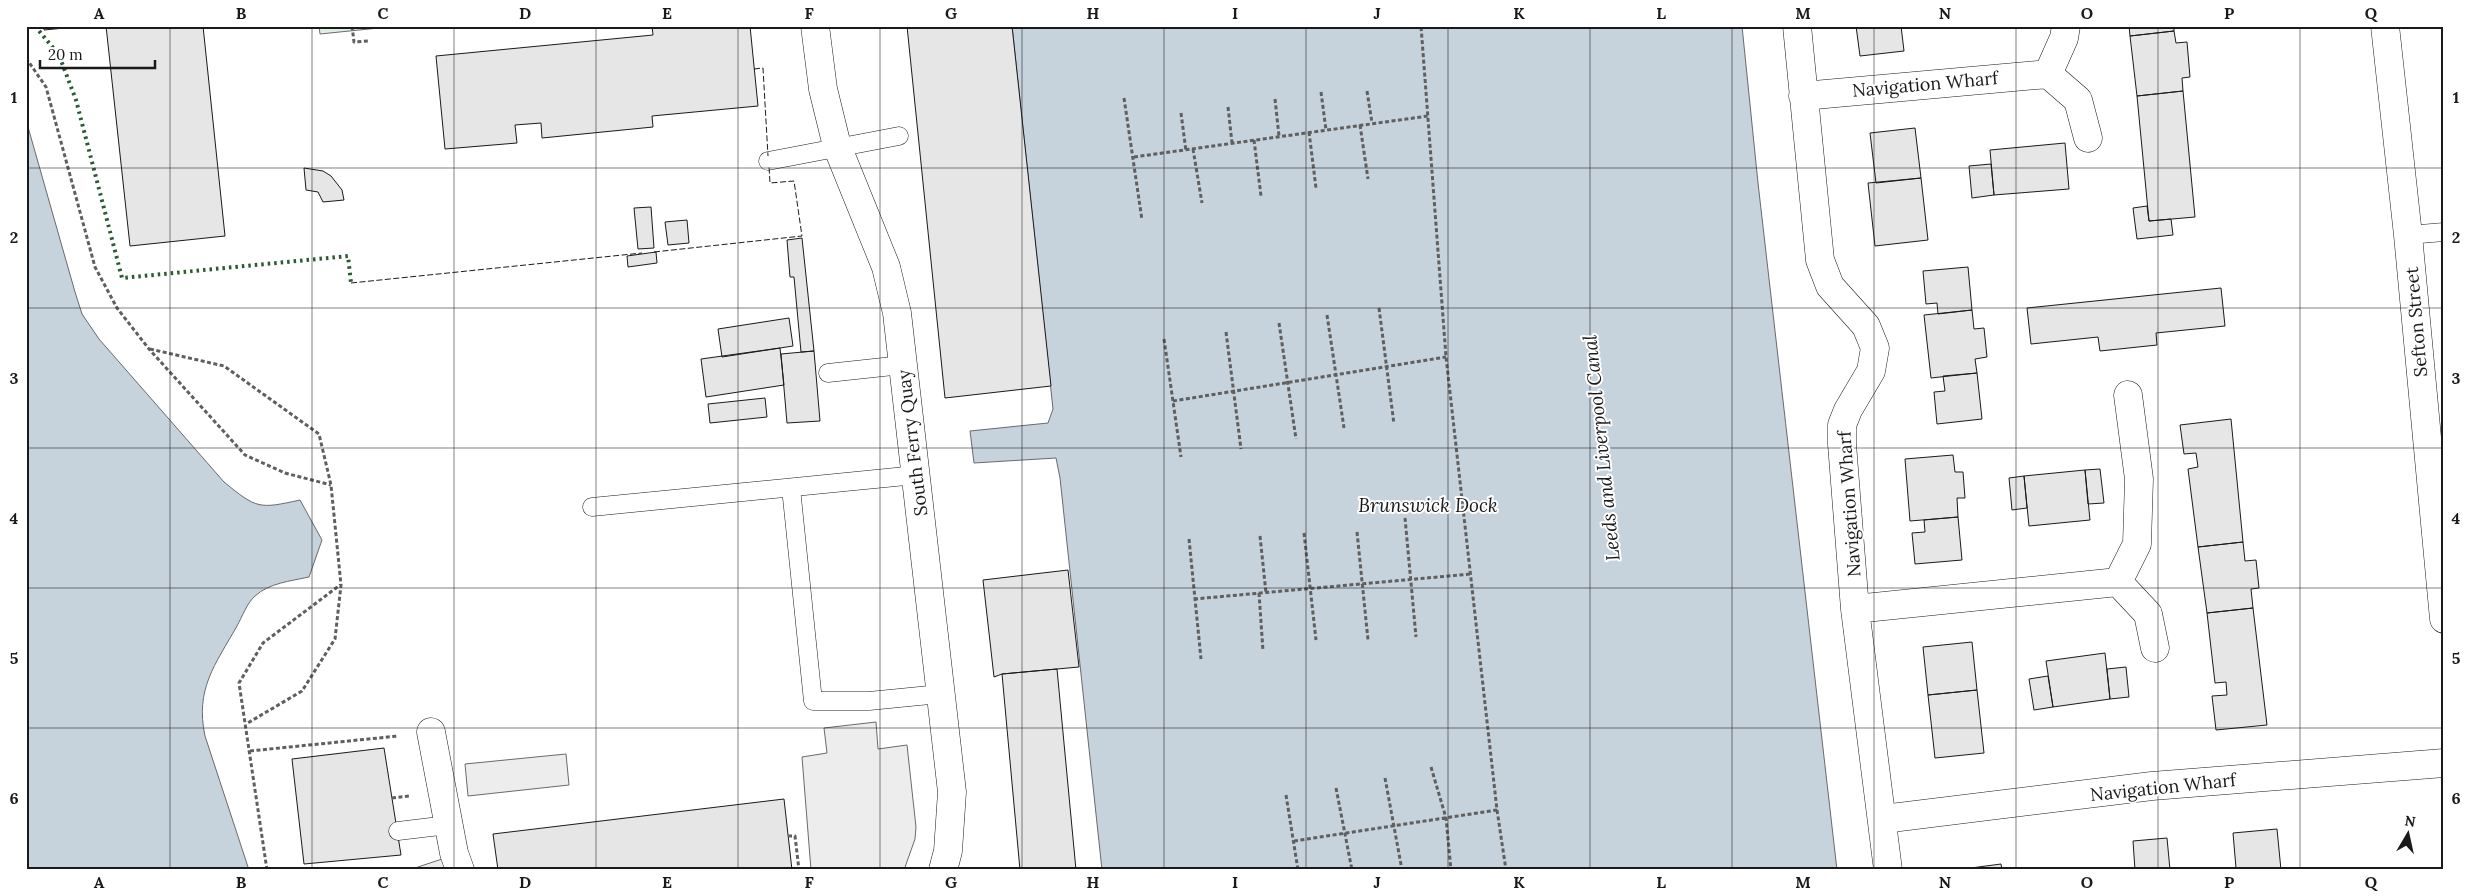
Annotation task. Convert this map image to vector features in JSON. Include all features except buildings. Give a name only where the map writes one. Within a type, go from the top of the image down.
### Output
[{"type":"street","name":"South Ferry Quay","points":[[814,26],[823,89],[837,146],[886,267],[896,313],[952,792],[948,851],[943,870]]},
{"type":"street","name":"Navigation Wharf","points":[[1797,26],[1802,96],[1820,260],[1830,286],[1866,326],[1875,348],[1871,371],[1848,410],[1842,425],[1855,609],[1888,870]]},
{"type":"street","points":[[2066,26],[2064,38],[2048,74],[2078,100],[2088,138]]},
{"type":"street","name":"Sefton Street","points":[[2385,26],[2408,235],[2444,618]]},
{"type":"street","name":"Navigation Wharf","points":[[1802,96],[2048,74]]},
{"type":"street","points":[[2118,582],[2137,544],[2140,479],[2128,395]]},
{"type":"street","points":[[1855,609],[2118,582]]},
{"type":"street","points":[[2118,582],[2148,614],[2155,648]]},
{"type":"street","points":[[431,732],[448,825],[460,870]]},
{"type":"street","name":"Navigation Wharf","points":[[1883,819],[2152,786],[2444,762]]},
{"type":"lane","points":[[768,161],[837,146],[900,136]]},
{"type":"lane","points":[[2408,235],[2444,232]]},
{"type":"lane","points":[[828,373],[902,366]]},
{"type":"lane","points":[[592,507],[916,475]]},
{"type":"lane","points":[[790,488],[813,701],[869,701],[940,694]]},
{"type":"lane","points":[[398,831],[448,825]]},
{"type":"path","points":[[352,26],[354,42],[369,41]]},
{"type":"path","points":[[1421,26],[1446,357],[1506,870]]},
{"type":"path","points":[[26,58],[46,87],[95,267],[117,308],[149,349],[245,455],[285,473],[331,485]]},
{"type":"path","points":[[1367,91],[1372,123]]},
{"type":"path","points":[[1321,92],[1326,130]]},
{"type":"path","points":[[1124,98],[1142,220]]},
{"type":"path","points":[[1274,99],[1279,136]]},
{"type":"path","points":[[1228,107],[1232,143]]},
{"type":"path","points":[[1181,113],[1186,151]]},
{"type":"path","points":[[1134,157],[1428,116]]},
{"type":"path","points":[[1360,125],[1368,179]]},
{"type":"path","points":[[1309,132],[1316,188]]},
{"type":"path","points":[[1254,140],[1261,196]]},
{"type":"path","points":[[1194,149],[1202,203]]},
{"type":"path","points":[[1379,308],[1394,424]]},
{"type":"path","points":[[1327,316],[1344,428]]},
{"type":"path","points":[[1279,323],[1296,440]]},
{"type":"path","points":[[1226,332],[1241,449]]},
{"type":"path","points":[[1164,339],[1181,457]]},
{"type":"path","points":[[149,349],[224,366],[319,434],[331,485],[341,585],[335,639],[302,691],[246,724]]},
{"type":"path","points":[[1173,401],[1446,357]]},
{"type":"path","points":[[1405,518],[1416,637]]},
{"type":"path","points":[[1357,532],[1368,640]]},
{"type":"path","points":[[1304,533],[1316,640]]},
{"type":"path","points":[[1260,536],[1266,593]]},
{"type":"path","points":[[1189,539],[1201,659]]},
{"type":"path","points":[[1194,599],[1471,574]]},
{"type":"path","points":[[267,870],[239,682],[263,643],[341,585]]},
{"type":"path","points":[[1259,593],[1263,651]]},
{"type":"path","points":[[250,751],[431,732]]},
{"type":"path","points":[[1432,767],[1446,818],[1451,870]]},
{"type":"path","points":[[1385,778],[1402,870]]},
{"type":"path","points":[[1336,788],[1352,870]]},
{"type":"path","points":[[1286,795],[1298,870]]},
{"type":"path","points":[[1294,841],[1498,810]]},
{"type":"path","points":[[788,836],[795,836],[800,870]]},
{"type":"green space","points":[[319,26],[398,26],[320,34]]},
{"type":"shaded area","points":[[876,722],[878,749],[907,745],[916,827],[915,839],[904,870],[811,870],[802,757],[827,753],[824,728]]},
{"type":"shaded area","points":[[566,754],[569,785],[468,796],[465,764]]},
{"type":"shaded area","points":[[442,859],[446,870],[415,870],[415,868]]},
{"type":"water","name":"Brunswick Dock","points":[[1012,26],[1742,26],[1758,183],[1837,870],[1102,870],[1060,478],[1056,458],[974,463],[970,431],[1048,423],[1053,409]]},
{"type":"water","points":[[26,120],[82,314],[99,339],[224,482],[244,497],[259,504],[275,505],[300,500],[322,540],[309,577],[273,585],[252,599],[215,666],[205,691],[203,719],[205,736],[249,870],[26,870]]},
{"type":"hedge","points":[[35,26],[59,55],[76,100],[122,278],[348,256],[351,283]]},
{"type":"fence","points":[[754,69],[763,68],[768,156]]},
{"type":"fence","points":[[654,252],[802,236],[794,181],[770,183],[769,166]]},
{"type":"fence","points":[[351,283],[642,253]]},
{"type":"water label","name":"Leeds and Liverpool Canal","points":[[1601,448]]}]
